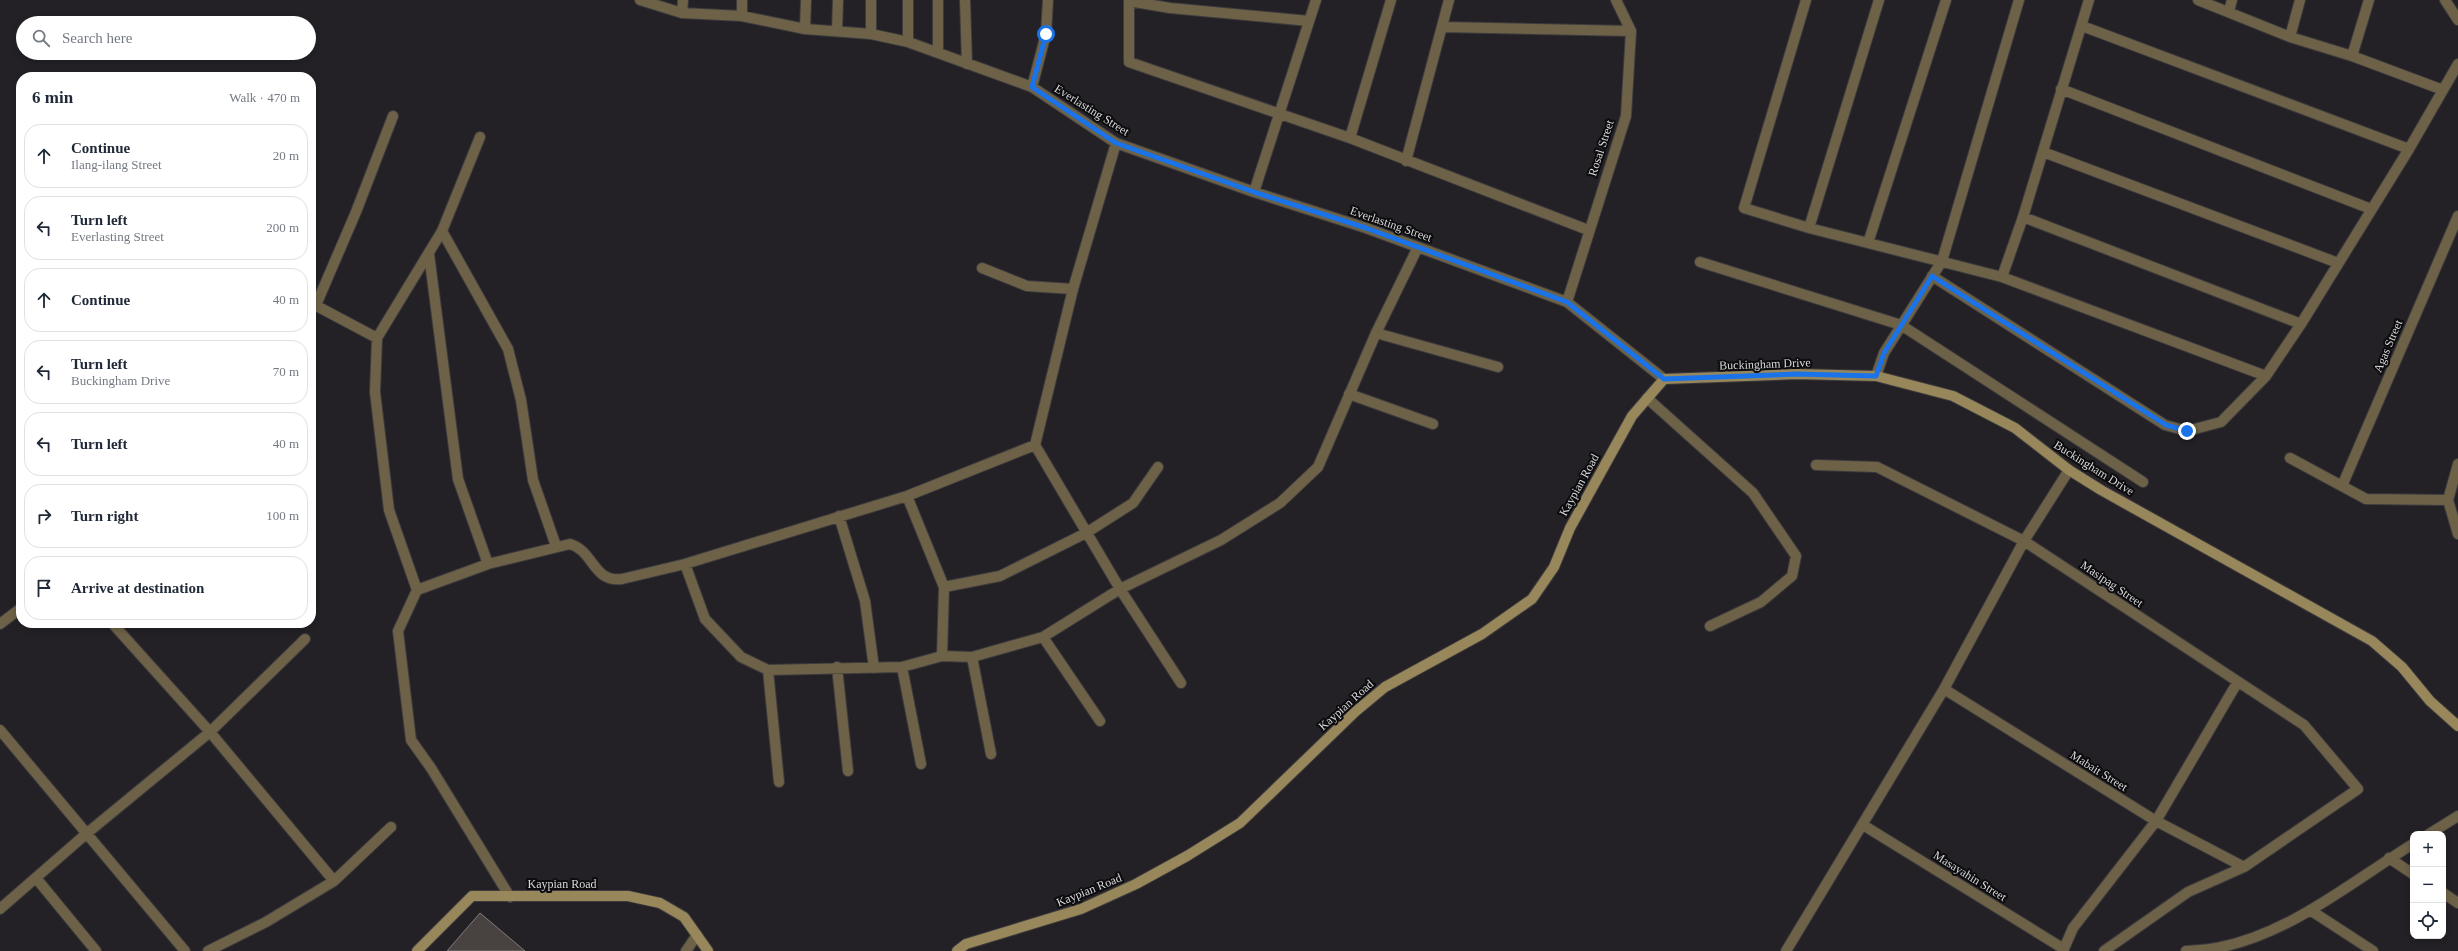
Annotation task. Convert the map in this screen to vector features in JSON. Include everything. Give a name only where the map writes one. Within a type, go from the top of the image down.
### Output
[{"type":"street","name":"Everlasting Street","points":[[640,0],[682,13],[742,16],[805,29],[870,34],[908,42],[1032,87],[1116,143],[1254,192],[1418,247],[1567,302],[1664,379]]},
{"type":"street","points":[[682,13],[683,0]]},
{"type":"street","points":[[742,0],[742,16]]},
{"type":"street","points":[[805,29],[806,0]]},
{"type":"street","points":[[837,31],[838,0]]},
{"type":"street","points":[[870,34],[871,0]]},
{"type":"street","points":[[908,0],[908,42]]},
{"type":"street","points":[[938,0],[938,53]]},
{"type":"street","points":[[965,0],[967,64]]},
{"type":"street","points":[[1032,87],[1046,34],[1048,0]]},
{"type":"street","points":[[1254,192],[1316,0]]},
{"type":"street","points":[[1350,138],[1391,0]]},
{"type":"street","points":[[1406,160],[1449,0]]},
{"type":"street","name":"Rosal Street","points":[[1567,302],[1588,230],[1626,116],[1631,31],[1616,0]]},
{"type":"street","points":[[1806,0],[1744,208],[1809,228],[2002,277],[2266,376]]},
{"type":"street","points":[[1809,228],[1879,0]]},
{"type":"street","points":[[1868,243],[1946,0]]},
{"type":"street","points":[[1876,376],[1884,353],[1942,261],[2019,0]]},
{"type":"street","points":[[2002,277],[2023,218],[2089,0]]},
{"type":"street","points":[[2198,0],[2229,11],[2290,37],[2352,56],[2443,90]]},
{"type":"street","points":[[2229,11],[2232,0]]},
{"type":"street","points":[[2290,37],[2300,0]]},
{"type":"street","points":[[2352,56],[2369,0]]},
{"type":"street","points":[[2445,0],[2458,20]]},
{"type":"street","points":[[1309,21],[1170,8],[1129,1],[1129,62],[1350,138],[1588,230]]},
{"type":"street","points":[[2082,26],[2409,149]]},
{"type":"street","points":[[1442,27],[1631,31]]},
{"type":"street","points":[[1932,276],[2166,425],[2187,431],[2221,422],[2266,376],[2301,324],[2409,149],[2458,64]]},
{"type":"street","points":[[2061,89],[2371,209]]},
{"type":"street","points":[[316,298],[356,212],[393,116]]},
{"type":"street","points":[[480,137],[442,230],[429,254],[377,338],[375,392],[389,510],[417,590],[398,631],[410,740],[430,768],[510,897]]},
{"type":"street","points":[[1116,143],[1073,289],[1035,445],[1120,589],[1181,682]]},
{"type":"street","points":[[2043,152],[2338,263]]},
{"type":"street","name":"Agas Street","points":[[2342,486],[2458,216]]},
{"type":"street","points":[[2023,218],[2301,324]]},
{"type":"street","points":[[442,230],[508,349],[521,400],[532,480],[556,546]]},
{"type":"street","points":[[685,564],[705,619],[741,657],[768,670],[902,666],[942,656],[972,657],[1043,637],[1120,589],[1220,540],[1280,503],[1318,467],[1376,333],[1418,247]]},
{"type":"street","points":[[429,254],[458,479],[488,564]]},
{"type":"street","points":[[1700,262],[1901,325],[2143,482]]},
{"type":"street","points":[[982,268],[1027,286],[1073,289]]},
{"type":"street","points":[[316,306],[377,338]]},
{"type":"street","points":[[1376,333],[1498,367]]},
{"type":"street","name":"Buckingham Drive","points":[[1664,379],[1797,374],[1876,376],[1953,396],[2015,428],[2069,470],[2372,641],[2402,666],[2430,701],[2458,726]]},
{"type":"street","name":"Kaypian Road","points":[[957,951],[966,944],[1080,909],[1136,884],[1187,856],[1240,822],[1355,712],[1385,687],[1482,634],[1532,599],[1554,567],[1570,528],[1632,416],[1664,379]]},
{"type":"street","points":[[1350,394],[1433,424]]},
{"type":"street","points":[[1647,398],[1753,493],[1796,556],[1792,576],[1766,598],[1710,626]]},
{"type":"street","points":[[417,590],[488,564],[556,546],[570,544],[579,547],[604,578],[614,580],[685,564],[907,496],[1035,445]]},
{"type":"street","points":[[2290,458],[2366,500],[2448,500]]},
{"type":"street","points":[[2458,464],[2448,500],[2458,534]]},
{"type":"street","name":"Masipag Street","points":[[1816,465],[1877,467],[2024,541],[2237,683],[2304,725],[2358,789],[2244,868]]},
{"type":"street","points":[[944,587],[1000,576],[1086,533],[1133,503],[1158,467]]},
{"type":"street","points":[[1786,951],[1944,689],[2024,541],[2069,470]]},
{"type":"street","points":[[907,496],[944,587],[942,656]]},
{"type":"street","points":[[839,516],[865,601],[874,668]]},
{"type":"street","points":[[0,624],[16,612]]},
{"type":"street","points":[[116,628],[210,732],[334,881]]},
{"type":"street","points":[[1043,637],[1100,721]]},
{"type":"street","points":[[0,909],[86,834],[210,732],[305,639]]},
{"type":"street","points":[[972,657],[991,754]]},
{"type":"street","points":[[902,666],[921,764]]},
{"type":"street","points":[[837,667],[848,771]]},
{"type":"street","points":[[768,670],[779,782]]},
{"type":"street","points":[[2064,950],[2073,928],[2156,821],[2237,683]]},
{"type":"street","name":"Mabait Street","points":[[1944,689],[2156,821],[2244,868]]},
{"type":"street","points":[[0,730],[185,951]]},
{"type":"street","points":[[2434,831],[2458,816]]},
{"type":"street","name":"Masayahin Street","points":[[1863,825],[2064,950]]},
{"type":"street","points":[[208,951],[266,922],[334,881],[391,827]]},
{"type":"street","points":[[2186,951],[2219,950],[2269,931],[2310,910],[2410,846]]},
{"type":"street","points":[[2389,858],[2410,872]]},
{"type":"street","points":[[2104,951],[2188,892],[2244,868]]},
{"type":"street","points":[[36,878],[96,951]]},
{"type":"street","points":[[2446,895],[2458,903]]},
{"type":"street","name":"Kaypian Road","points":[[417,951],[472,896],[628,896],[660,903],[684,917],[708,951]]},
{"type":"street","points":[[2310,910],[2373,951]]},
{"type":"street","points":[[686,951],[697,935]]},
{"type":"building","points":[[480,913],[525,951],[447,951]]},
{"type":"route","points":[[1046,34],[1032,87],[1116,143],[1254,192],[1366,228],[1567,302],[1664,379],[1722,379],[1797,374],[1876,376],[1884,353],[1932,276],[2166,425],[2187,431]]}]
